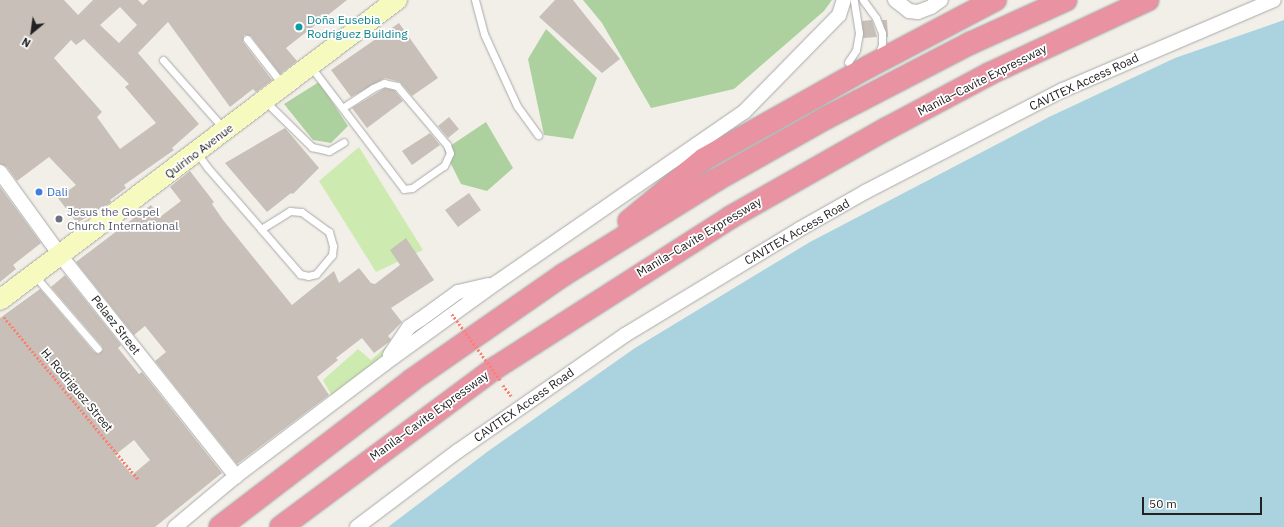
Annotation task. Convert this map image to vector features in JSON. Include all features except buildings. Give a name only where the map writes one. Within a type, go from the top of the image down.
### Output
[{"type":"highway","points":[[563,275],[704,159],[827,89],[995,0]]},
{"type":"highway","points":[[220,527],[412,380],[563,275],[716,180],[828,117],[958,50],[1066,0]]},
{"type":"highway","name":"Manila–Cavite Expressway","points":[[281,527],[495,368],[731,217],[886,128],[989,74],[1148,0]]},
{"type":"main road","name":"Quirino Avenue","points":[[0,300],[285,86],[387,3]]},
{"type":"street","points":[[176,527],[236,476],[384,364],[409,327],[458,292],[496,283],[744,112],[839,15],[844,0]]},
{"type":"street","points":[[895,0],[909,11],[918,12],[931,8],[941,0]]},
{"type":"street","name":"CAVITEX Access Road","points":[[357,527],[458,451],[625,335],[800,229],[865,192],[1064,90],[1274,0]]},
{"type":"street","name":"Pelaez Street","points":[[0,172],[60,255],[236,476]]},
{"type":"lane","points":[[475,0],[484,34],[517,106],[538,136]]},
{"type":"lane","points":[[848,62],[856,50],[859,32],[854,0]]},
{"type":"lane","points":[[863,0],[876,18],[882,33],[882,45],[877,56]]},
{"type":"lane","points":[[248,39],[285,86]]},
{"type":"lane","points":[[163,60],[226,131]]},
{"type":"lane","points":[[311,66],[344,107],[397,183],[404,189],[412,188],[444,166],[450,153],[447,146],[397,86],[384,83],[373,88],[344,107]]},
{"type":"lane","points":[[265,101],[312,147],[329,151],[344,142]]},
{"type":"lane","points":[[197,152],[261,229],[300,274],[308,276],[316,274],[332,255],[333,246],[329,232],[301,212],[290,211],[261,229]]},
{"type":"lane","points":[[34,274],[98,349]]},
{"type":"path","name":"H. Rodriguez Street","points":[[0,312],[139,480]]},
{"type":"path","points":[[452,314],[514,400]]},
{"type":"green space","points":[[583,0],[832,0],[824,11],[734,89],[651,108],[602,23]]},
{"type":"green space","points":[[546,29],[597,78],[573,139],[544,135],[528,59]]},
{"type":"green space","points":[[319,82],[348,126],[331,143],[313,140],[284,104]]},
{"type":"green space","points":[[486,122],[513,168],[487,191],[461,184],[444,150]]},
{"type":"green space","points":[[359,147],[423,250],[376,272],[319,181]]},
{"type":"green space","points":[[386,347],[390,353],[334,400],[323,380],[358,349],[371,360]]},
{"type":"water","points":[[1284,20],[1284,527],[388,527],[487,452],[635,348],[810,242],[1049,117],[1175,58]]},
{"type":"place","name":"Doña Eusebia Rodriguez Building","points":[[299,27]]},
{"type":"place","name":"Dali","points":[[39,192]]},
{"type":"place","name":"Jesus the Gospel Church International","points":[[59,219]]}]
